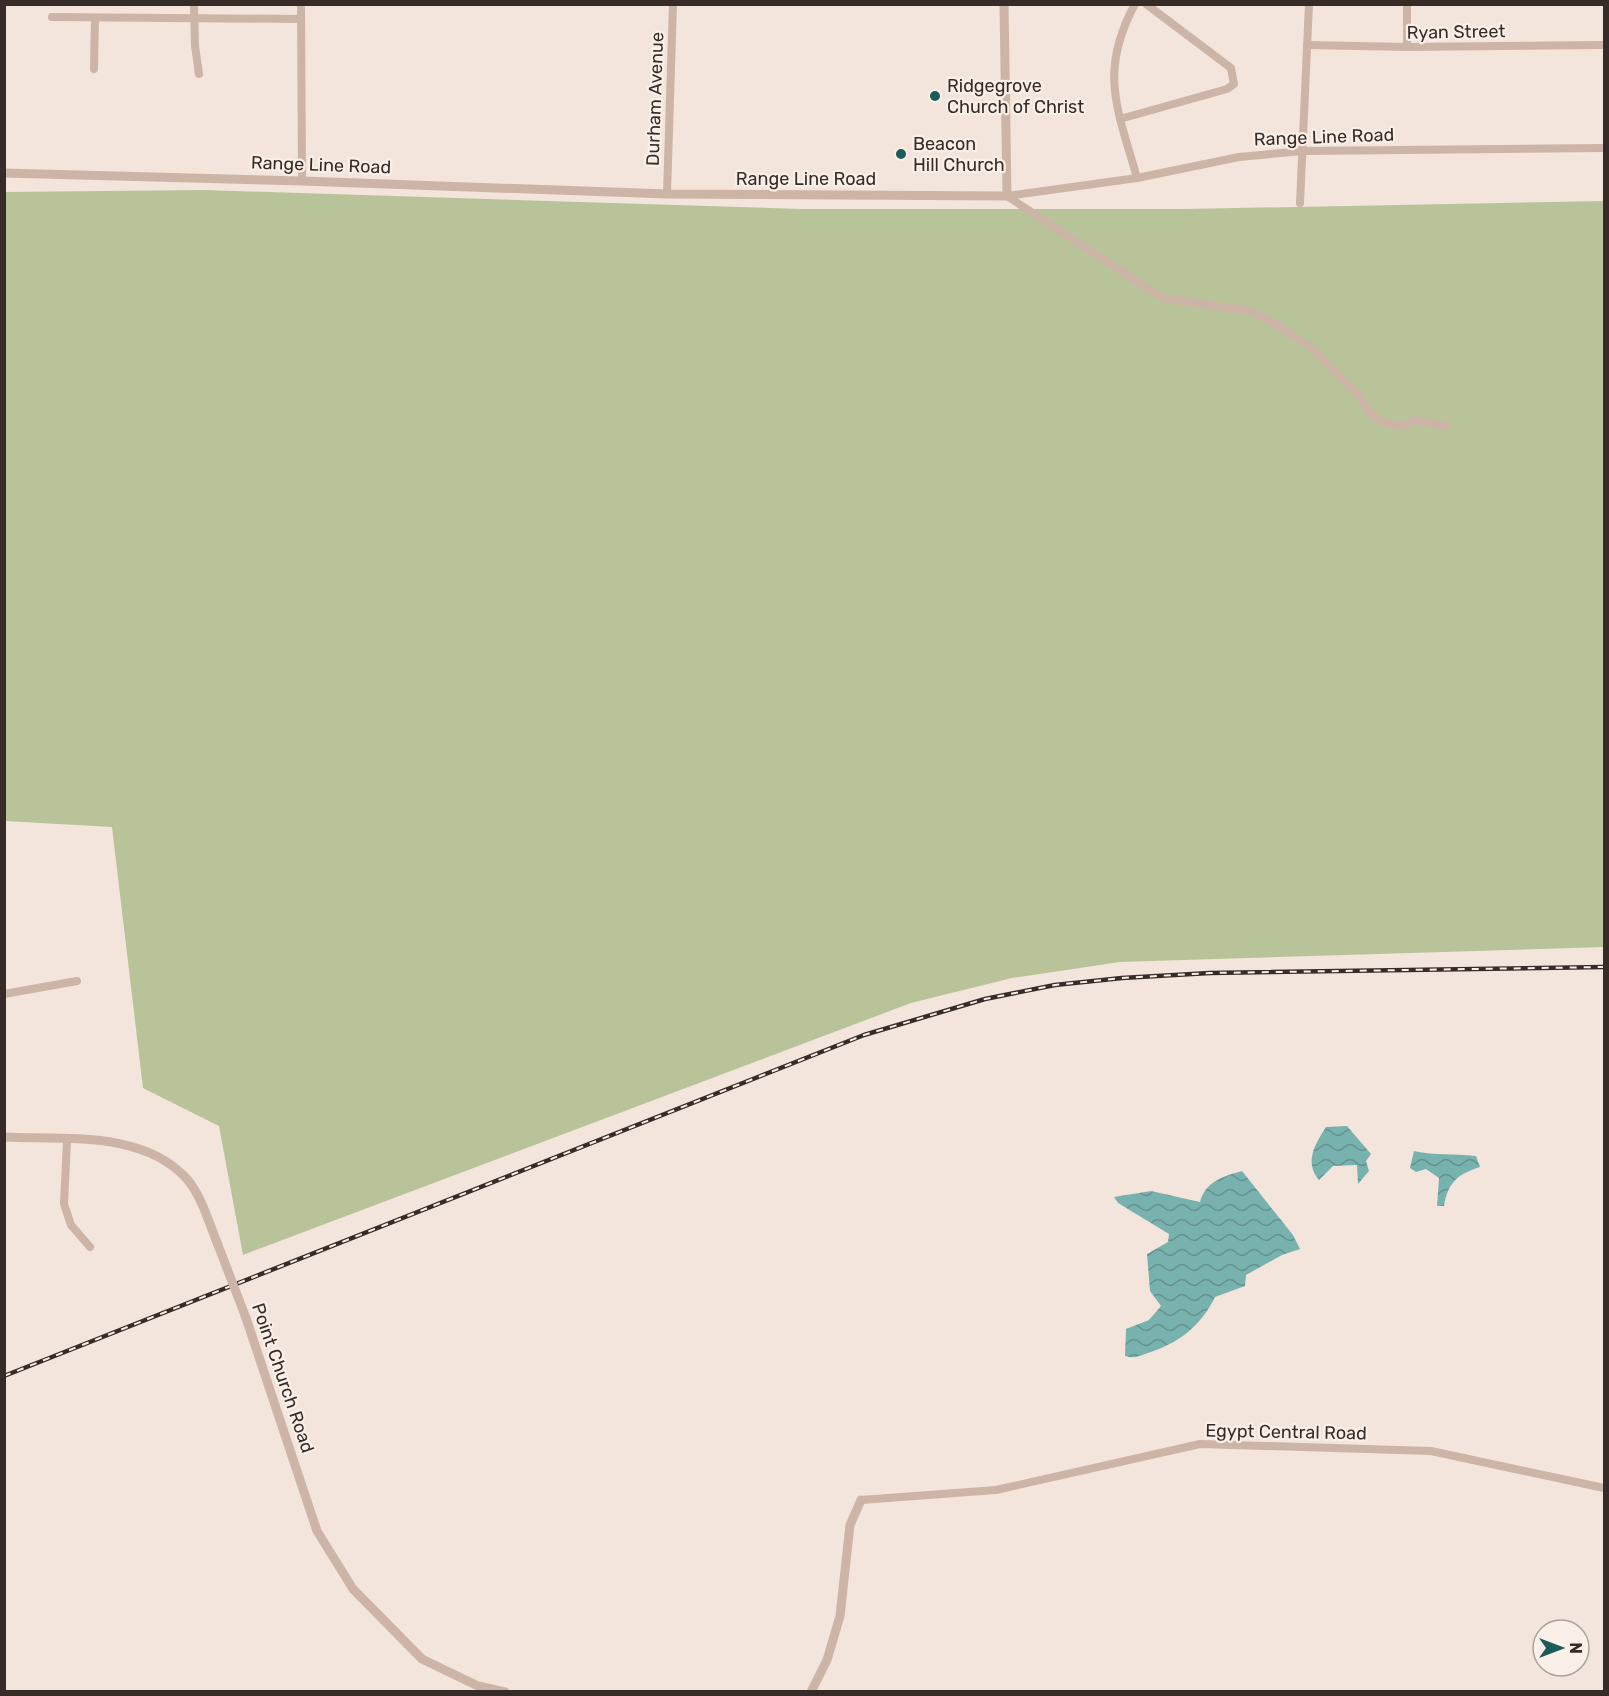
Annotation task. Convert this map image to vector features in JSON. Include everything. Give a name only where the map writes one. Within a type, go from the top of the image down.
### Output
[{"type":"street","points":[[194,4],[199,74]]},
{"type":"street","points":[[301,4],[302,181]]},
{"type":"street","name":"Durham Avenue","points":[[667,194],[673,4]]},
{"type":"street","points":[[1004,4],[1007,196],[1162,298],[1251,311],[1283,329],[1312,348],[1359,396],[1369,412],[1384,423],[1404,426],[1415,420],[1446,426]]},
{"type":"street","points":[[1135,4],[1122,28],[1115,53],[1114,97],[1137,178]]},
{"type":"street","points":[[1120,119],[1227,90],[1234,84],[1231,68],[1146,4]]},
{"type":"street","points":[[1300,203],[1309,4]]},
{"type":"street","points":[[1407,4],[1407,47]]},
{"type":"street","points":[[52,17],[301,19]]},
{"type":"street","points":[[94,69],[95,18]]},
{"type":"street","name":"Ryan Street","points":[[1307,45],[1407,47],[1605,45]]},
{"type":"street","name":"Range Line Road","points":[[4,173],[667,194],[1007,196],[1137,178],[1239,157],[1303,151],[1605,148]]},
{"type":"street","points":[[4,994],[77,981]]},
{"type":"street","name":"Point Church Road","points":[[4,1137],[134,1146],[169,1164],[187,1180],[201,1201],[246,1318],[317,1531],[353,1589],[422,1659],[478,1686],[506,1692]]},
{"type":"street","points":[[67,1140],[64,1204],[70,1224],[90,1247]]},
{"type":"street","name":"Egypt Central Road","points":[[861,1500],[996,1490],[1200,1444],[1431,1451],[1605,1488]]},
{"type":"street","points":[[811,1692],[827,1660],[840,1616],[850,1525],[861,1500]]},
{"type":"green space","points":[[204,190],[801,209],[1186,209],[1604,201],[1604,947],[1120,962],[1012,978],[911,1003],[243,1255],[219,1126],[143,1088],[112,827],[5,821],[4,192]]},
{"type":"water","points":[[1347,1126],[1371,1154],[1366,1161],[1369,1171],[1358,1184],[1357,1165],[1333,1166],[1319,1180],[1312,1167],[1313,1153],[1318,1140],[1326,1127]]},
{"type":"water","points":[[1414,1151],[1476,1156],[1480,1167],[1455,1180],[1448,1191],[1444,1206],[1437,1206],[1439,1178],[1426,1169],[1416,1172],[1410,1168]]},
{"type":"water","points":[[1242,1171],[1293,1235],[1300,1249],[1282,1255],[1246,1275],[1245,1286],[1215,1297],[1203,1317],[1179,1339],[1139,1356],[1125,1356],[1126,1329],[1149,1320],[1161,1306],[1150,1291],[1147,1254],[1168,1242],[1169,1234],[1118,1203],[1114,1197],[1151,1191],[1200,1202],[1202,1195],[1210,1185]]},
{"type":"railway","points":[[4,1376],[864,1035],[985,999],[1055,985],[1122,978],[1210,973],[1604,967]]},
{"type":"place","name":"Ridgegrove Church of Christ","points":[[935,96]]},
{"type":"place","name":"Beacon Hill Church","points":[[901,154]]}]
